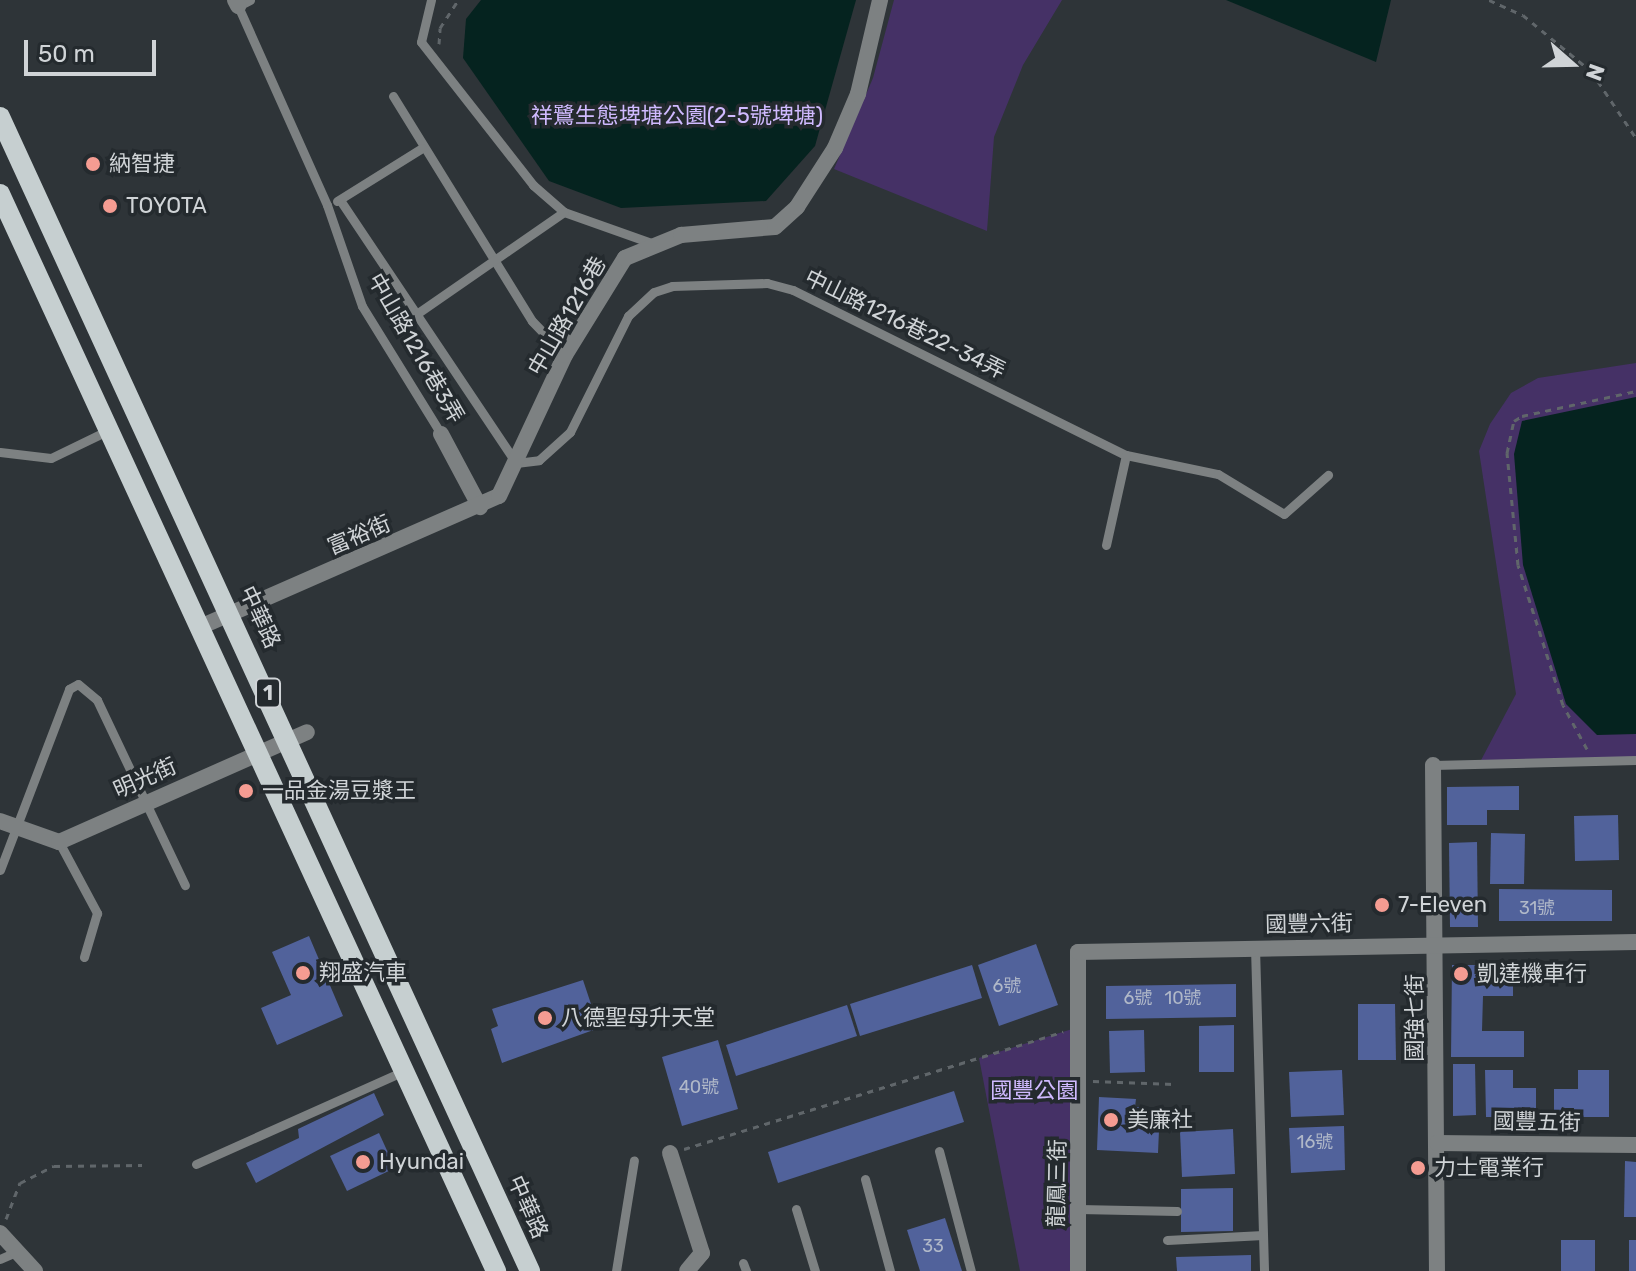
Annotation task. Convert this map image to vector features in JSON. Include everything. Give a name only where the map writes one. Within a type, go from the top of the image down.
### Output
[{"type":"main road","name":"中華路","points":[[0,117],[232,613],[298,735],[530,1271]]},
{"type":"main road","name":"1","points":[[0,194],[496,1271]]},
{"type":"street","name":"中山路1216巷","points":[[516,463],[565,355],[625,258],[651,243],[681,235],[775,227],[797,207],[835,148],[858,94],[880,0]]},
{"type":"street","name":"中山路1216巷3弄","points":[[441,434],[480,507]]},
{"type":"street","name":"富裕街","points":[[200,627],[480,507],[499,496],[516,463]]},
{"type":"street","name":"明光街","points":[[59,842],[298,735]]},
{"type":"street","name":"國強七街","points":[[1433,765],[1437,1271]]},
{"type":"street","points":[[8,824],[59,842]]},
{"type":"street","name":"國豐六街","points":[[1078,952],[1636,942]]},
{"type":"street","name":"龍鳳三街","points":[[1078,952],[1082,1026],[1078,1271]]},
{"type":"street","name":"國豐五街","points":[[1437,1143],[1636,1145]]},
{"type":"street","points":[[670,1153],[702,1253],[687,1271]]},
{"type":"street","points":[[0,1233],[8,1255],[35,1271]]},
{"type":"lane","points":[[431,0],[421,42],[533,185],[564,212],[651,243]]},
{"type":"lane","name":"中山路1216巷3弄","points":[[241,2],[327,205],[362,306],[441,434]]},
{"type":"lane","points":[[393,96],[422,148],[532,321],[565,355]]},
{"type":"lane","points":[[327,205],[340,200],[422,148]]},
{"type":"lane","points":[[340,200],[516,463]]},
{"type":"lane","points":[[415,315],[564,212]]},
{"type":"lane","name":"中山路1216巷22~34弄","points":[[516,463],[539,460],[570,432],[628,316],[654,292],[672,286],[767,283],[807,296],[1126,455],[1218,474],[1284,514],[1328,475]]},
{"type":"lane","points":[[0,452],[51,458],[109,430]]},
{"type":"lane","points":[[1106,545],[1126,455]]},
{"type":"lane","points":[[0,870],[8,824],[69,689],[82,685],[97,700],[185,885]]},
{"type":"lane","points":[[1433,765],[1636,760]]},
{"type":"lane","points":[[59,842],[97,913],[84,957]]},
{"type":"lane","points":[[1255,947],[1264,1271]]},
{"type":"lane","points":[[196,1164],[404,1071]]},
{"type":"lane","points":[[939,1151],[971,1271]]},
{"type":"lane","points":[[616,1271],[634,1160]]},
{"type":"lane","points":[[865,1179],[890,1271]]},
{"type":"lane","points":[[796,1209],[815,1271]]},
{"type":"lane","points":[[1079,1209],[1177,1211]]},
{"type":"lane","points":[[1167,1240],[1263,1235]]},
{"type":"path","points":[[439,64],[440,28],[458,0]]},
{"type":"path","points":[[1489,0],[1523,15],[1591,71],[1636,138]]},
{"type":"path","points":[[1594,761],[1563,705],[1518,565],[1507,453],[1514,421],[1522,416],[1636,391]]},
{"type":"path","points":[[670,1153],[1082,1026]]},
{"type":"path","points":[[1081,1081],[1174,1084]]},
{"type":"path","points":[[0,1233],[20,1183],[54,1166],[142,1165]]},
{"type":"green space","points":[[894,0],[1062,0],[1023,65],[994,137],[987,231],[834,169],[873,78]]},
{"type":"green space","points":[[1636,363],[1636,759],[1479,764],[1516,694],[1479,451],[1490,424],[1511,393],[1538,378]]},
{"type":"green space","name":"國豐公園","points":[[1082,1026],[1078,1271],[1020,1271],[979,1058]]},
{"type":"shaded area","name":"祥鷺生態埤塘公園(2-5號埤塘)","points":[[481,0],[856,0],[815,146],[766,201],[621,208],[549,181],[463,58],[466,19]]},
{"type":"shaded area","points":[[1226,0],[1391,0],[1376,62]]},
{"type":"shaded area","points":[[1636,397],[1636,734],[1597,735],[1566,704],[1523,565],[1514,454],[1522,421]]},
{"type":"building","points":[[1519,786],[1519,810],[1487,810],[1487,825],[1447,825],[1447,787]]},
{"type":"building","points":[[1618,815],[1619,860],[1575,861],[1574,816]]},
{"type":"building","points":[[1491,833],[1525,834],[1524,884],[1490,884]]},
{"type":"building","points":[[1477,842],[1478,927],[1450,927],[1449,843]]},
{"type":"building","points":[[1499,889],[1612,890],[1612,921],[1499,921]]},
{"type":"building","name":"翔盛汽車","points":[[309,936],[343,1016],[277,1045],[261,1008],[291,995],[272,952]]},
{"type":"building","points":[[1036,944],[1058,1005],[999,1026],[978,965]]},
{"type":"building","points":[[972,965],[982,998],[860,1036],[850,1004]]},
{"type":"building","points":[[1452,965],[1513,965],[1513,996],[1483,996],[1482,1031],[1524,1031],[1524,1057],[1451,1057]]},
{"type":"building","name":"八德聖母升天堂","points":[[583,980],[599,1028],[502,1063],[491,1029],[498,1026],[492,1009]]},
{"type":"building","points":[[1236,984],[1236,1017],[1106,1019],[1106,986]]},
{"type":"building","points":[[1358,1004],[1395,1004],[1396,1060],[1358,1060]]},
{"type":"building","points":[[847,1005],[857,1036],[736,1076],[726,1045]]},
{"type":"building","points":[[1234,1025],[1234,1072],[1199,1072],[1199,1026]]},
{"type":"building","points":[[1144,1030],[1145,1072],[1110,1073],[1109,1031]]},
{"type":"building","points":[[718,1040],[738,1109],[682,1126],[662,1057]]},
{"type":"building","points":[[1453,1064],[1475,1064],[1476,1115],[1453,1116]]},
{"type":"building","points":[[1342,1070],[1344,1115],[1291,1117],[1289,1072]]},
{"type":"building","points":[[1485,1070],[1513,1070],[1513,1088],[1536,1088],[1536,1117],[1486,1117]]},
{"type":"building","points":[[1578,1070],[1609,1070],[1609,1117],[1554,1117],[1554,1089],[1578,1089]]},
{"type":"building","points":[[954,1091],[964,1122],[778,1183],[768,1152]]},
{"type":"building","points":[[374,1093],[384,1115],[256,1183],[246,1163],[299,1138],[298,1129]]},
{"type":"building","points":[[1099,1097],[1136,1099],[1135,1107],[1160,1108],[1158,1153],[1097,1150]]},
{"type":"building","points":[[1344,1126],[1345,1170],[1291,1173],[1289,1128]]},
{"type":"building","points":[[1233,1129],[1235,1174],[1182,1177],[1180,1132]]},
{"type":"building","name":"Hyundai","points":[[379,1133],[395,1168],[347,1191],[330,1156]]},
{"type":"building","points":[[1625,1161],[1636,1162],[1636,1217],[1624,1217]]},
{"type":"building","points":[[1233,1188],[1233,1231],[1181,1232],[1181,1189]]},
{"type":"building","points":[[945,1218],[962,1271],[920,1271],[907,1230]]},
{"type":"building","points":[[1561,1240],[1595,1240],[1595,1271],[1561,1271]]},
{"type":"building","points":[[1629,1240],[1636,1240],[1636,1271],[1629,1271]]},
{"type":"building","points":[[1251,1255],[1251,1271],[1177,1271],[1176,1257]]},
{"type":"place","name":"納智捷","points":[[93,164]]},
{"type":"place","name":"TOYOTA","points":[[110,206]]},
{"type":"place","name":"一品金湯豆漿王","points":[[246,791]]},
{"type":"place","name":"7-Eleven","points":[[1382,905]]},
{"type":"place","name":"翔盛汽車","points":[[303,973]]},
{"type":"place","name":"凱達機車行","points":[[1461,974]]},
{"type":"place","name":"八德聖母升天堂","points":[[545,1018]]},
{"type":"place","name":"美廉社","points":[[1111,1120]]},
{"type":"place","name":"Hyundai","points":[[363,1162]]},
{"type":"place","name":"力士電業行","points":[[1418,1168]]}]
